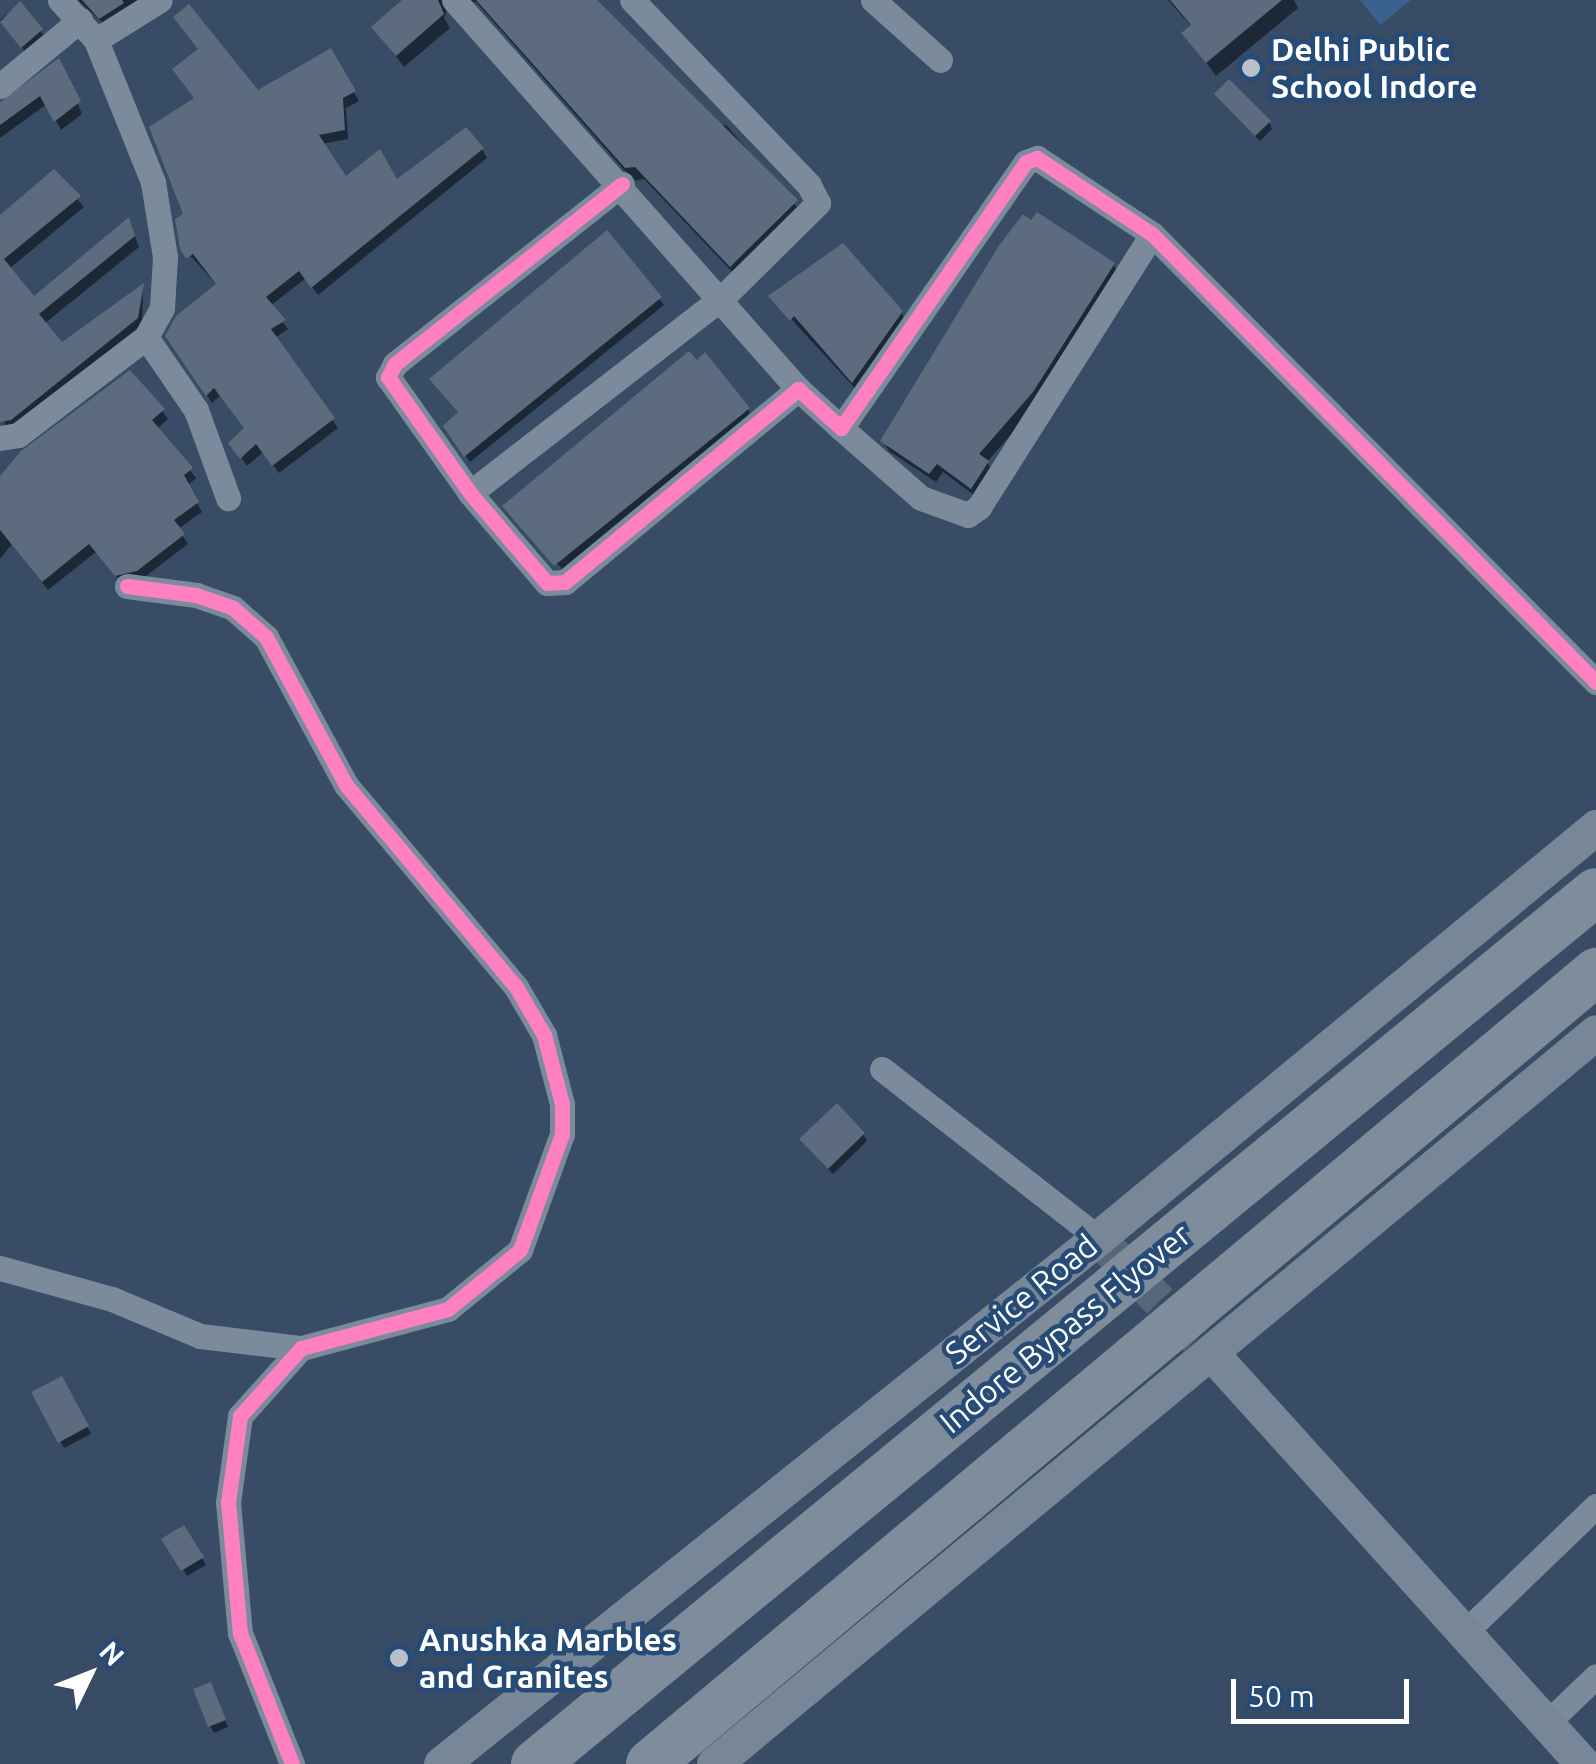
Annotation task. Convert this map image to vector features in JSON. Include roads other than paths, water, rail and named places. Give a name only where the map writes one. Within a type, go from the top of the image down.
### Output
[{"type":"highway","name":"Indore Bypass Flyover","points":[[535,1764],[1596,892]]},
{"type":"highway","name":"Indore Bypass Flyover","points":[[650,1764],[1596,972]]},
{"type":"street","points":[[0,438],[18,435],[146,337],[162,308],[166,257],[156,201],[88,30],[60,0]]},
{"type":"street","points":[[0,86],[88,30],[160,0]]},
{"type":"street","points":[[454,0],[723,297],[798,389],[921,498],[968,514],[979,507],[1152,234]]},
{"type":"street","points":[[470,493],[723,297],[812,214],[815,194],[632,0]]},
{"type":"street","points":[[873,0],[940,60]]},
{"type":"street","points":[[841,428],[1026,162],[1042,159],[1152,234],[1596,682]]},
{"type":"street","points":[[622,184],[390,368],[390,385],[470,493],[546,583],[559,585],[798,389]]},
{"type":"street","points":[[146,337],[196,410],[228,498]]},
{"type":"street","points":[[0,1268],[112,1299],[200,1336],[301,1348],[448,1309],[520,1250],[562,1134],[562,1104],[544,1035],[516,988],[346,784],[266,636],[233,608],[127,586]]},
{"type":"street","name":"Service Road","points":[[441,1764],[1098,1238],[1596,827]]},
{"type":"street","points":[[729,1759],[1596,1032]]},
{"type":"street","points":[[882,1070],[1098,1238]]},
{"type":"street","points":[[292,1764],[240,1632],[228,1502],[240,1416],[301,1348]]},
{"type":"street","points":[[1210,1353],[1583,1764]]},
{"type":"street","points":[[1464,1634],[1596,1506]]},
{"type":"street","points":[[1546,1724],[1596,1676]]},
{"type":"tunnel","points":[[1098,1238],[1211,1353]]},
{"type":"place","name":"Delhi Public School Indore","points":[[1251,68]]},
{"type":"place","name":"Anushka Marbles and Granites","points":[[399,1658]]}]
